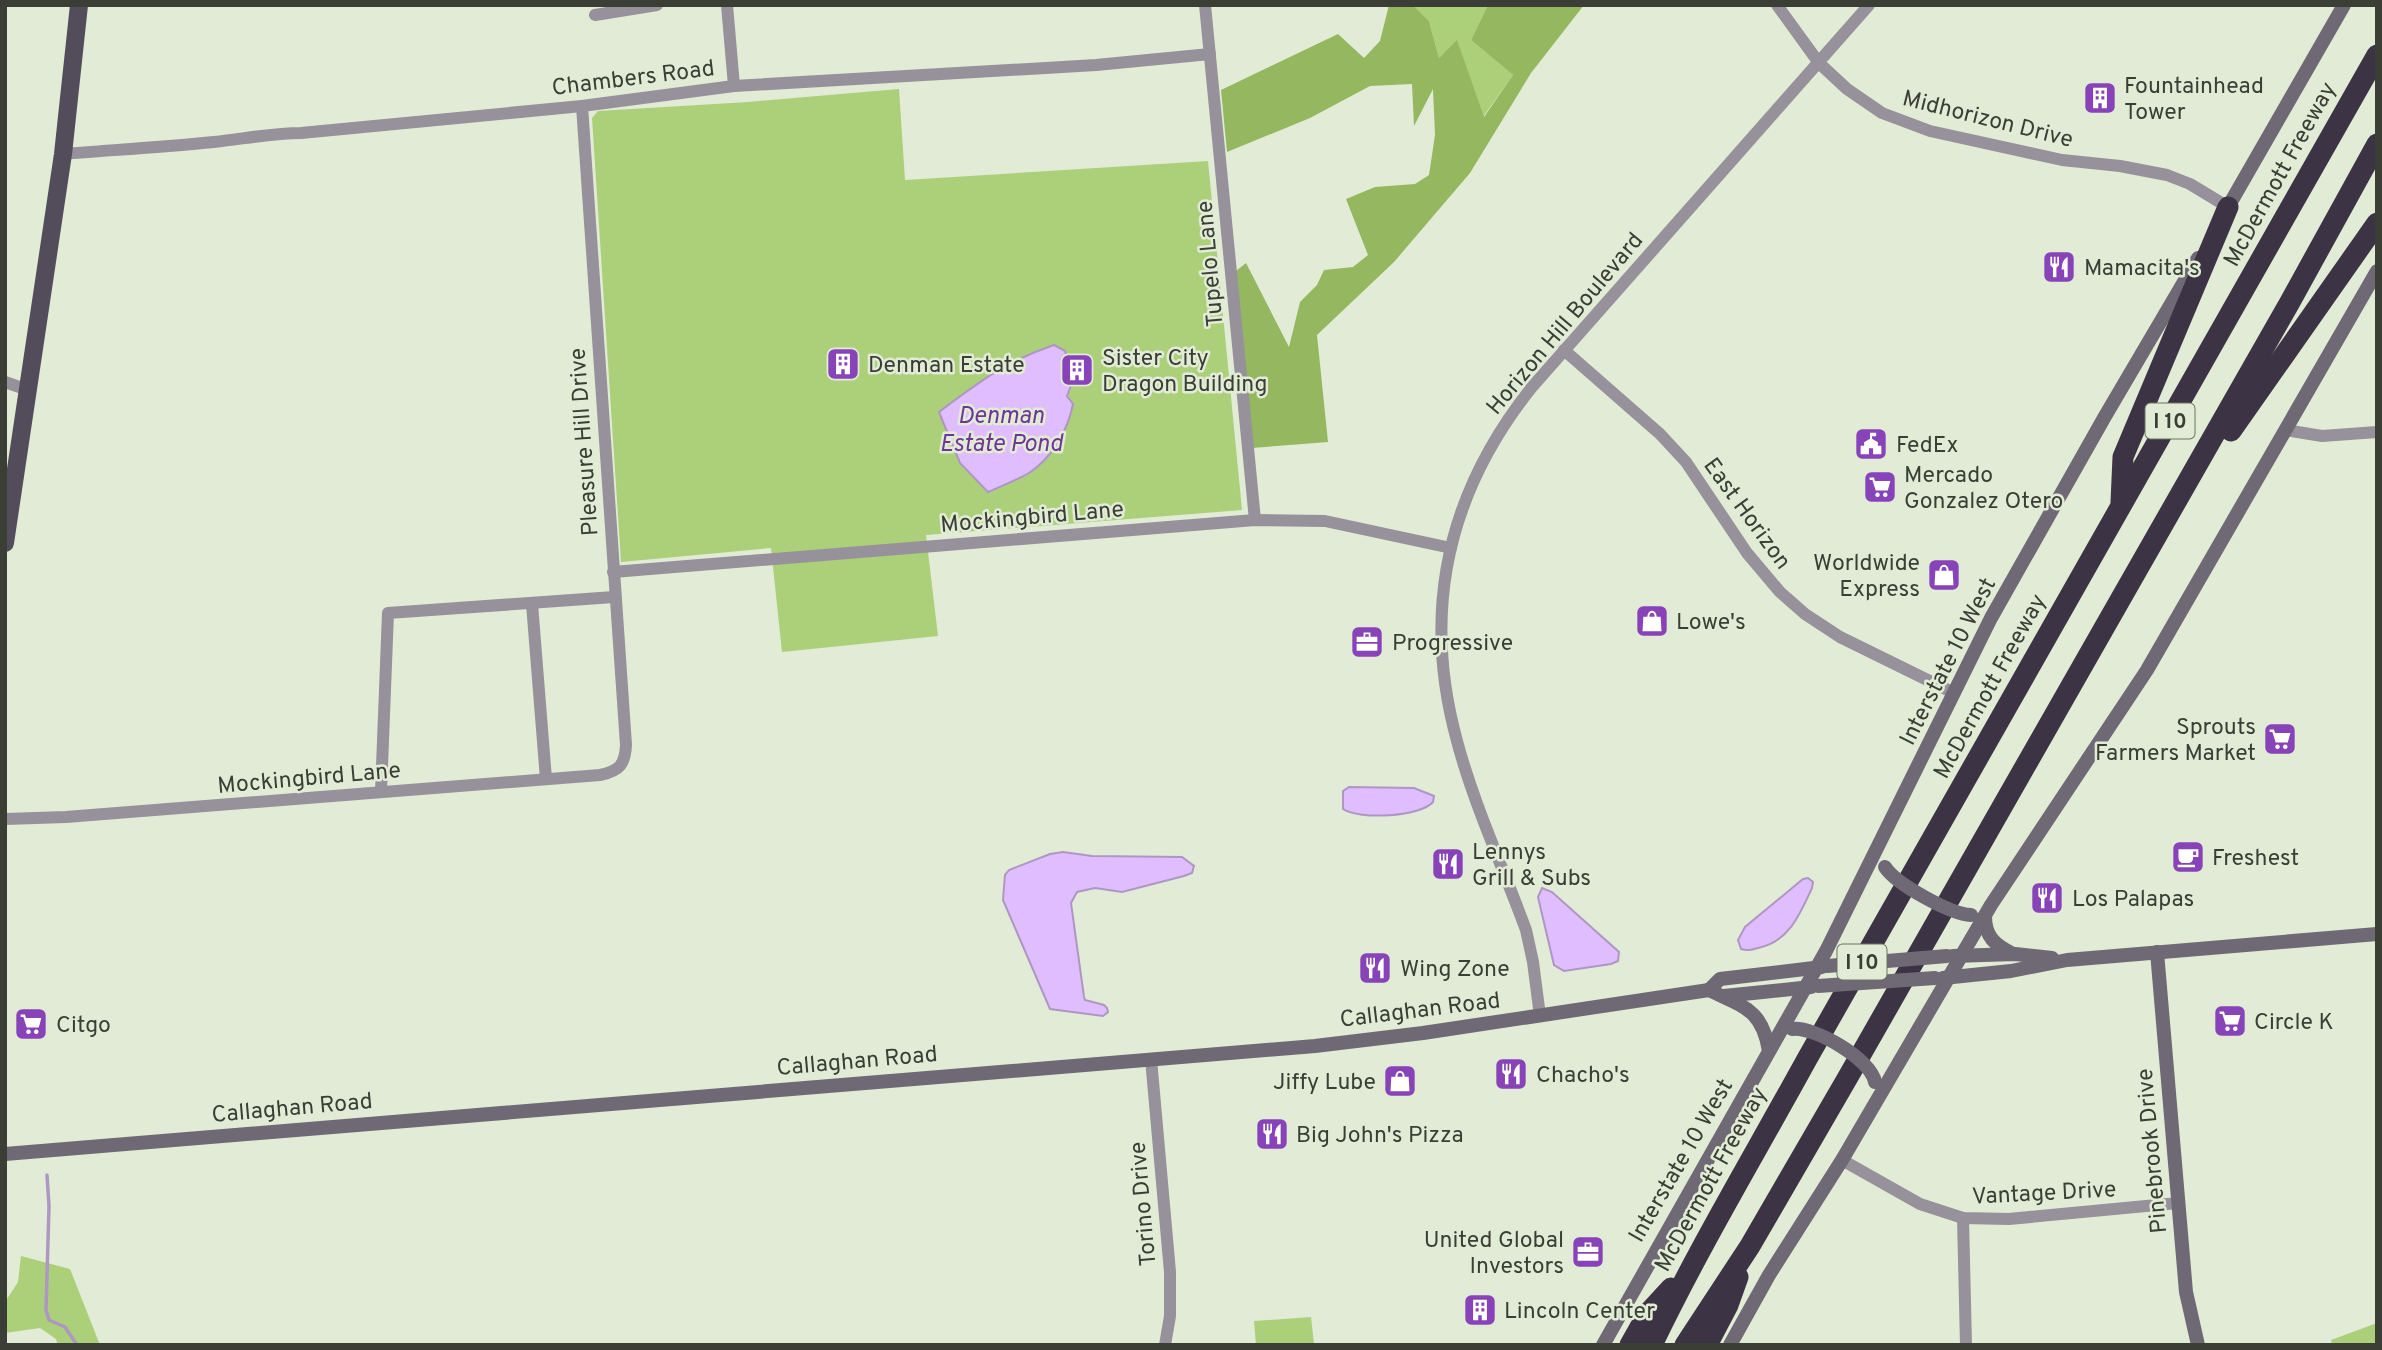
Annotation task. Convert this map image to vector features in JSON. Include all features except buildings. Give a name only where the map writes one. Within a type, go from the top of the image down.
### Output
[{"type":"highway","name":"McDermott Freeway","points":[[1652,1345],[1687,1271],[2377,55]]},
{"type":"highway","name":"I 10","points":[[1685,1345],[1750,1246],[2150,548],[2377,144]]},
{"type":"highway","points":[[2121,504],[2123,457],[2228,207]]},
{"type":"highway","points":[[2150,548],[2377,223]]},
{"type":"highway","points":[[1707,1345],[1728,1305],[1750,1246]]},
{"type":"highway","points":[[1630,1345],[1648,1313],[1687,1271]]},
{"type":"main road","points":[[5,542],[63,154],[79,5]]},
{"type":"main road","name":"Interstate 10 West","points":[[1603,1345],[1772,1045],[1811,987],[1991,618],[2344,5]]},
{"type":"main road","points":[[1730,1345],[1769,1275],[1842,1160],[1954,956],[2129,700],[2377,271]]},
{"type":"main road","points":[[1881,843],[1881,856],[1893,877],[1953,912],[1982,912]]},
{"type":"main road","points":[[1982,912],[1991,940],[2015,954]]},
{"type":"main road","name":"Callaghan Road","points":[[5,1154],[1315,1046],[1716,993],[1941,978],[2011,971],[2067,960],[2377,934]]},
{"type":"main road","name":"Pinebrook Drive","points":[[2157,952],[2189,1311],[2198,1345]]},
{"type":"main road","name":"Callaghan Road","points":[[1716,993],[1720,979],[1821,967],[2015,954],[2067,960]]},
{"type":"main road","points":[[1716,993],[1750,1009],[1758,1016],[1772,1045],[1792,1029],[1812,1031],[1859,1059],[1874,1074],[1876,1100]]},
{"type":"street","points":[[595,15],[657,5]]},
{"type":"street","points":[[727,5],[734,86]]},
{"type":"street","name":"Tupelo Lane","points":[[1205,5],[1255,520]]},
{"type":"street","name":"Midhorizon Drive","points":[[1777,5],[1819,63],[1847,89],[1898,121],[1930,131],[2062,160],[2128,167],[2168,175],[2190,184],[2228,207]]},
{"type":"street","name":"Horizon Hill Boulevard","points":[[1540,1016],[1534,962],[1526,930],[1457,743],[1447,702],[1440,626],[1446,570],[1467,497],[1498,433],[1516,407],[1869,5]]},
{"type":"street","name":"Chambers Road","points":[[63,154],[582,106],[734,86],[1096,65],[1210,54]]},
{"type":"street","name":"Pleasure Hill Drive","points":[[582,106],[626,745],[623,764],[614,771]]},
{"type":"street","name":"East Horizon","points":[[1564,350],[1660,434],[1686,462],[1746,553],[1789,600],[1840,637],[1954,693]]},
{"type":"street","points":[[5,382],[28,390]]},
{"type":"street","points":[[2285,430],[2322,436],[2377,432]]},
{"type":"street","name":"Mockingbird Lane","points":[[613,572],[1255,520],[1325,521],[1451,548]]},
{"type":"street","points":[[381,792],[388,613],[614,597]]},
{"type":"street","points":[[532,604],[546,779]]},
{"type":"street","name":"Mockingbird Lane","points":[[5,819],[66,817],[600,775],[614,771]]},
{"type":"street","name":"Torino Drive","points":[[1151,1059],[1170,1272],[1170,1316],[1165,1345]]},
{"type":"street","name":"Vantage Drive","points":[[1842,1160],[1920,1204],[1963,1218],[2009,1219],[2178,1203]]},
{"type":"street","points":[[1963,1218],[1966,1345]]},
{"type":"green space","points":[[1389,5],[1413,5],[1429,21],[1439,58],[1457,40],[1484,117],[1513,75],[1471,40],[1488,5],[1584,5],[1531,73],[1470,173],[1394,262],[1317,335],[1328,442],[1252,448],[1236,271],[1246,263],[1289,347],[1300,302],[1317,285],[1324,270],[1353,267],[1368,255],[1346,199],[1375,187],[1415,184],[1429,175],[1435,135],[1433,89],[1414,126],[1412,84],[1370,86],[1310,118],[1227,152],[1221,90],[1338,34],[1364,58],[1380,41]]},
{"type":"green space","points":[[1413,5],[1488,5],[1471,40],[1513,75],[1483,117],[1457,41],[1439,58],[1429,21]]},
{"type":"green space","points":[[899,89],[905,180],[1208,161],[1242,510],[926,535],[938,636],[782,652],[771,548],[621,562],[592,118],[598,111]]},
{"type":"green space","points":[[21,1256],[70,1269],[100,1345],[58,1345],[56,1339],[40,1328],[5,1333],[5,1302],[18,1282]]},
{"type":"green space","points":[[1311,1317],[1314,1344],[1256,1345],[1254,1321]]},
{"type":"green space","points":[[2377,1323],[2377,1345],[2332,1345],[2331,1340]]},
{"type":"water","name":"Denman Estate Pond","points":[[1054,345],[1065,351],[1073,380],[1067,396],[1073,404],[1063,433],[1052,451],[1037,467],[988,492],[960,463],[939,412],[1007,365]]},
{"type":"water","points":[[1349,787],[1414,788],[1434,796],[1433,802],[1416,811],[1362,815],[1343,809],[1343,791]]},
{"type":"water","points":[[1063,852],[1092,856],[1182,857],[1194,866],[1192,873],[1184,876],[1122,892],[1095,888],[1077,892],[1071,903],[1084,997],[1085,1000],[1107,1008],[1108,1012],[1103,1016],[1050,1009],[1003,900],[1005,875],[1009,870],[1050,854]]},
{"type":"water","points":[[1808,878],[1813,882],[1812,888],[1798,917],[1786,933],[1769,945],[1751,950],[1741,949],[1738,940],[1745,927],[1803,879]]},
{"type":"water","points":[[1542,888],[1552,892],[1619,952],[1618,961],[1564,971],[1554,965],[1538,897]]},
{"type":"waterway","points":[[47,1175],[49,1206],[46,1310],[49,1320],[65,1327],[77,1345]]},
{"type":"place","name":"Fountainhead Tower","points":[[2100,98]]},
{"type":"place","name":"Mamacita's","points":[[2059,267]]},
{"type":"place","name":"Denman Estate","points":[[843,364]]},
{"type":"place","name":"Sister City Dragon Building","points":[[1077,370]]},
{"type":"place","name":"FedEx","points":[[1871,444]]},
{"type":"place","name":"Mercado Gonzalez Otero","points":[[1880,487]]},
{"type":"place","name":"Worldwide Express","points":[[1944,575]]},
{"type":"place","name":"Lowe's","points":[[1652,621]]},
{"type":"place","name":"Progressive","points":[[1367,642]]},
{"type":"place","name":"Sprouts Farmers Market","points":[[2280,739]]},
{"type":"place","name":"Freshest","points":[[2188,857]]},
{"type":"place","name":"Lennys Grill & Subs","points":[[1448,864]]},
{"type":"place","name":"Los Palapas","points":[[2047,898]]},
{"type":"place","name":"Wing Zone","points":[[1375,968]]},
{"type":"place","name":"Circle K","points":[[2230,1021]]},
{"type":"place","name":"Citgo","points":[[31,1024]]},
{"type":"place","name":"Chacho's","points":[[1511,1074]]},
{"type":"place","name":"Jiffy Lube","points":[[1400,1081]]},
{"type":"place","name":"Big John's Pizza","points":[[1272,1134]]},
{"type":"place","name":"United Global Investors","points":[[1588,1252]]},
{"type":"place","name":"Lincoln Center","points":[[1480,1310]]}]
